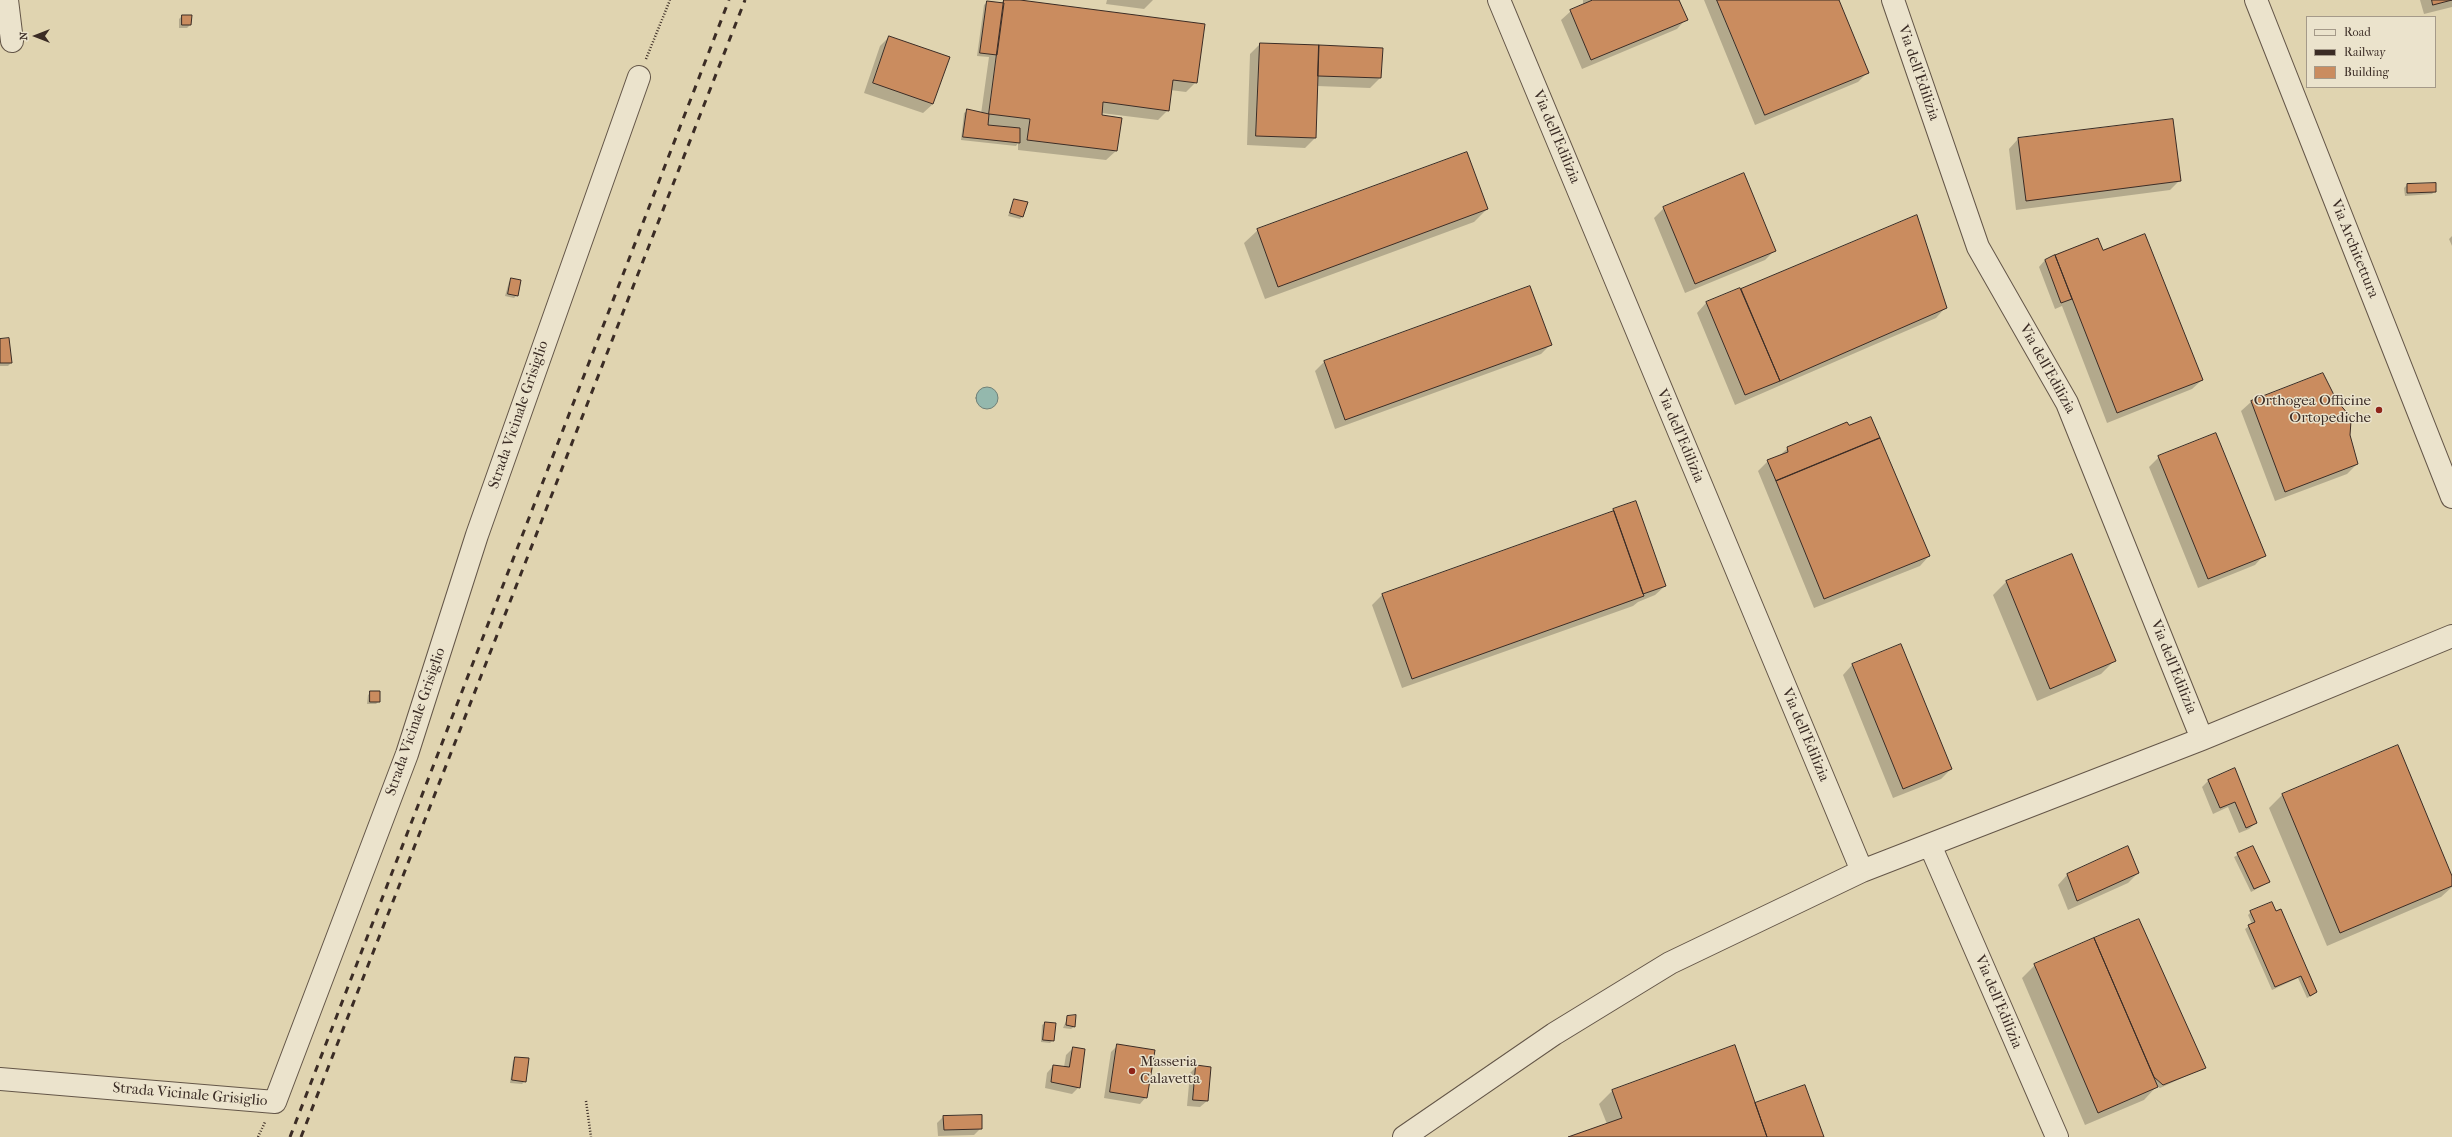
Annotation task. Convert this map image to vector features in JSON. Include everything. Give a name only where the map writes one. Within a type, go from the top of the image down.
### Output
[{"type":"street","points":[[7,0],[12,41]]},
{"type":"street","name":"Via dell'Edilizia","points":[[1499,0],[1862,871]]},
{"type":"street","name":"Via dell'Edilizia","points":[[1893,0],[1978,247],[2068,403],[2202,739]]},
{"type":"street","name":"Via Architettura","points":[[2256,0],[2452,497]]},
{"type":"street","name":"Strada Vicinale Grisiglio","points":[[0,1078],[275,1102],[407,754],[477,535],[639,77]]},
{"type":"street","points":[[1404,1137],[1554,1034],[1670,963],[1862,871],[2202,739],[2452,636]]},
{"type":"street","name":"Via dell'Edilizia","points":[[1930,845],[2057,1137]]},
{"type":"path","points":[[639,77],[670,0]]},
{"type":"path","points":[[586,1101],[591,1137]]},
{"type":"water","points":[[983,387],[991,387],[998,394],[998,402],[991,409],[983,409],[976,402],[976,394]]},
{"type":"building","points":[[1004,0],[1020,0],[1205,24],[1197,83],[1173,80],[1169,111],[1103,102],[1102,115],[1122,118],[1117,151],[1027,140],[1030,119],[989,114]]},
{"type":"building","points":[[1593,0],[1679,0],[1688,20],[1591,60],[1570,10]]},
{"type":"building","points":[[1717,0],[1839,0],[1869,73],[1765,115]]},
{"type":"building","points":[[2432,0],[2452,0],[2433,5]]},
{"type":"building","points":[[987,1],[1004,3],[997,55],[980,53]]},
{"type":"building","points":[[182,15],[192,15],[191,25],[182,25]]},
{"type":"building","points":[[889,36],[950,57],[933,104],[873,83]]},
{"type":"building","points":[[1260,43],[1319,45],[1316,138],[1256,136]]},
{"type":"building","points":[[1319,45],[1383,48],[1381,78],[1318,76]]},
{"type":"building","points":[[967,109],[989,114],[988,125],[1020,128],[1020,143],[963,137]]},
{"type":"building","points":[[2173,119],[2181,181],[2026,201],[2018,138]]},
{"type":"building","points":[[1467,152],[1488,209],[1278,287],[1257,229]]},
{"type":"building","points":[[1744,173],[1776,251],[1695,284],[1663,207]]},
{"type":"building","points":[[2436,183],[2436,192],[2407,193],[2407,184]]},
{"type":"building","points":[[1014,199],[1028,202],[1023,217],[1010,213]]},
{"type":"building","points":[[1917,215],[1947,308],[1780,381],[1741,289]]},
{"type":"building","points":[[2145,234],[2203,380],[2117,413],[2055,255],[2098,238],[2103,250]]},
{"type":"building","points":[[2055,255],[2072,299],[2061,303],[2045,260]]},
{"type":"building","points":[[511,278],[521,280],[518,296],[508,294]]},
{"type":"building","points":[[1530,286],[1552,345],[1345,420],[1324,361]]},
{"type":"building","points":[[1740,288],[1780,381],[1745,395],[1706,302]]},
{"type":"building","points":[[9,338],[12,363],[0,363],[0,339]]},
{"type":"building","points":[[2323,373],[2337,401],[2349,415],[2351,421],[2350,435],[2358,464],[2285,492],[2251,401]]},
{"type":"building","points":[[1871,417],[1880,438],[1776,481],[1767,460],[1788,452],[1787,447],[1847,422],[1849,425]]},
{"type":"building","points":[[2216,433],[2266,556],[2208,579],[2158,456]]},
{"type":"building","points":[[1880,438],[1930,556],[1824,599],[1776,481]]},
{"type":"building","points":[[1636,501],[1666,586],[1643,594],[1613,509]]},
{"type":"building","points":[[1614,511],[1644,596],[1412,679],[1382,594]]},
{"type":"building","points":[[2072,554],[2116,661],[2050,689],[2006,581]]},
{"type":"building","points":[[1901,644],[1952,769],[1903,789],[1852,664]]},
{"type":"building","points":[[370,691],[380,691],[380,702],[370,702]]},
{"type":"building","points":[[2398,745],[2452,876],[2452,886],[2340,933],[2282,794]]},
{"type":"building","points":[[2235,768],[2257,823],[2246,828],[2235,802],[2220,808],[2208,780]]},
{"type":"building","points":[[2128,846],[2139,873],[2077,901],[2067,874]]},
{"type":"building","points":[[2253,846],[2270,882],[2254,889],[2237,853]]},
{"type":"building","points":[[2272,902],[2276,911],[2281,909],[2317,992],[2310,996],[2301,976],[2275,987],[2248,925],[2255,922],[2250,911]]},
{"type":"building","points":[[2139,919],[2206,1068],[2163,1085],[2154,1077],[2094,938]]},
{"type":"building","points":[[2094,938],[2158,1087],[2098,1113],[2034,964]]},
{"type":"building","points":[[1076,1015],[1075,1027],[1066,1025],[1067,1016]]},
{"type":"building","points":[[1045,1022],[1056,1023],[1054,1041],[1043,1040]]},
{"type":"building","name":"Masseria Calavetta","points":[[1117,1044],[1155,1050],[1147,1098],[1110,1092]]},
{"type":"building","points":[[1735,1045],[1767,1137],[1568,1137],[1622,1118],[1612,1090]]},
{"type":"building","points":[[1073,1047],[1085,1049],[1080,1088],[1051,1082],[1053,1065],[1069,1067]]},
{"type":"building","points":[[515,1057],[529,1058],[526,1082],[512,1080]]},
{"type":"building","points":[[1196,1065],[1211,1067],[1208,1101],[1193,1100]]},
{"type":"building","points":[[1805,1085],[1824,1137],[1767,1137],[1755,1103]]},
{"type":"building","points":[[982,1115],[982,1129],[944,1130],[943,1116]]},
{"type":"railway","points":[[290,1137],[729,0]]},
{"type":"railway","points":[[301,1137],[745,0]]},
{"type":"place","name":"Orthogea Officine Ortopediche","points":[[2379,410]]},
{"type":"place","name":"Masseria Calavetta","points":[[1132,1071]]}]
